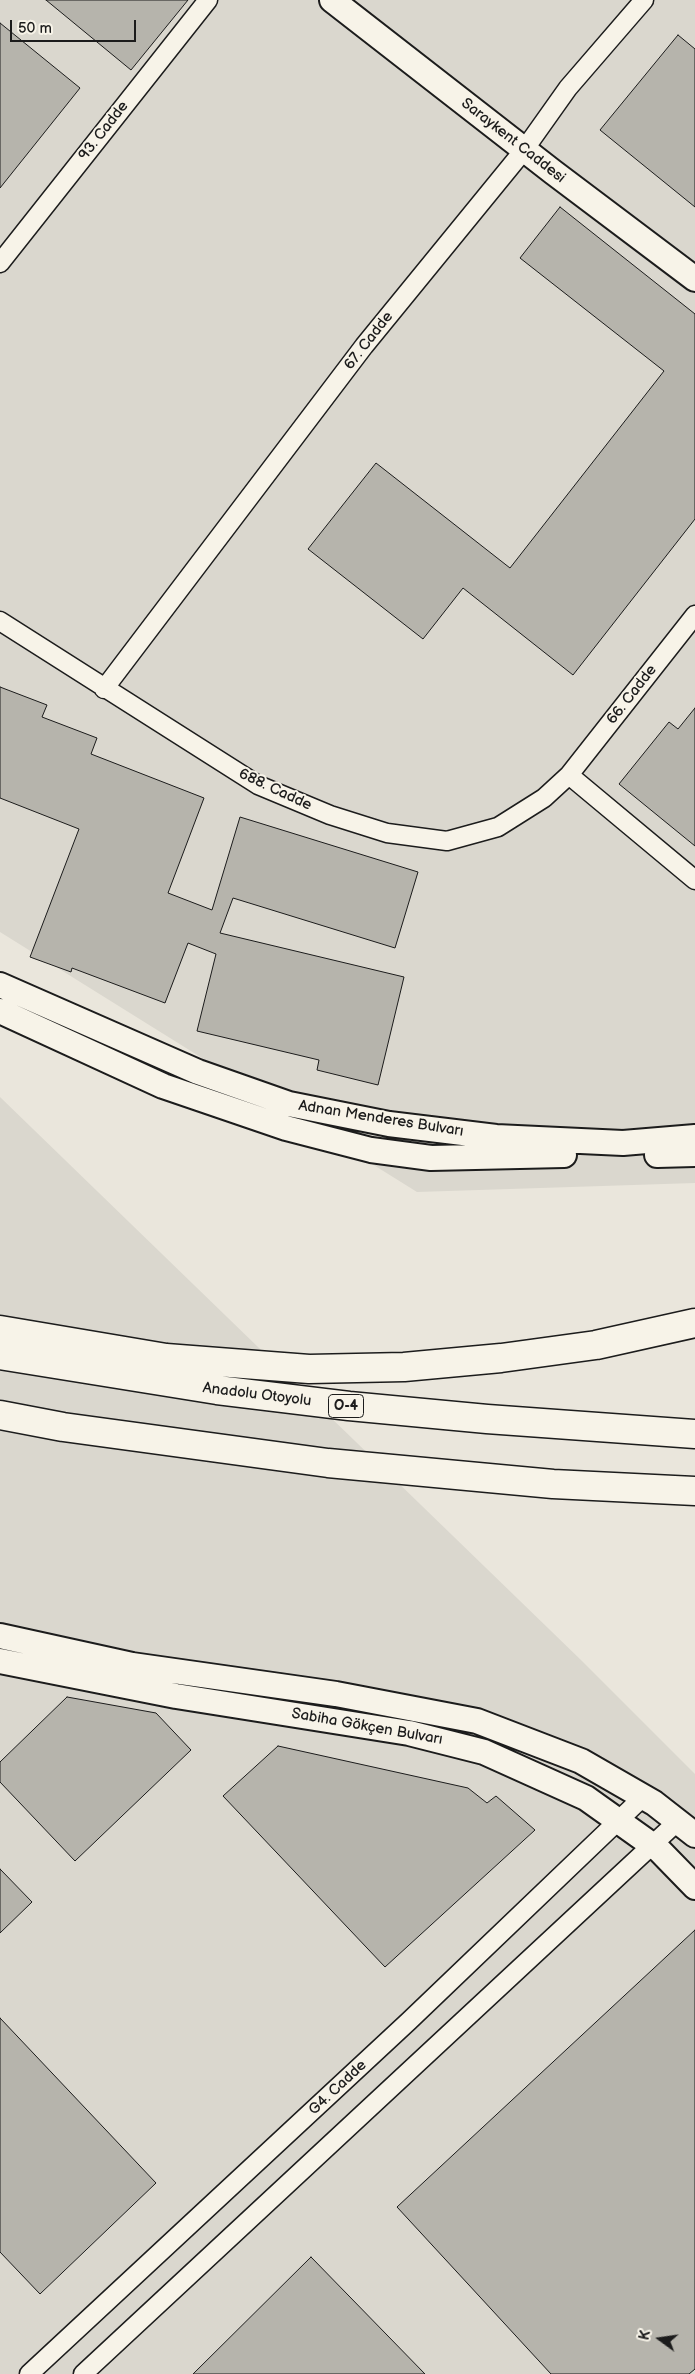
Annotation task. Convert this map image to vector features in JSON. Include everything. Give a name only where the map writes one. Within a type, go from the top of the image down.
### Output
[{"type":"highway","points":[[0,1330],[166,1358],[309,1369],[404,1367],[501,1358],[596,1345],[695,1322]]},
{"type":"highway","name":"Anadolu Otoyolu","points":[[0,1355],[217,1390],[349,1406],[487,1419],[695,1434]]},
{"type":"highway","points":[[0,1415],[63,1427],[328,1462],[553,1484],[695,1491]]},
{"type":"street","name":"93. Cadde","points":[[0,263],[208,0]]},
{"type":"street","name":"Saraykent Caddesi","points":[[332,0],[524,150],[695,279]]},
{"type":"street","name":"67. Cadde","points":[[104,689],[364,346],[524,150],[568,88],[644,0]]},
{"type":"street","name":"66. Cadde","points":[[569,774],[695,615]]},
{"type":"street","name":"688. Cadde","points":[[0,621],[104,689],[258,785],[330,815],[386,833],[447,841],[498,827],[544,798],[569,774]]},
{"type":"street","points":[[569,774],[695,880]]},
{"type":"street","name":"Adnan Menderes Bulvarı","points":[[0,985],[198,1072],[289,1104],[390,1124],[496,1137],[623,1143],[695,1137]]},
{"type":"street","points":[[0,1011],[163,1086],[286,1128],[371,1150],[431,1158],[465,1159],[496,1156],[695,1154]]},
{"type":"street","name":"Sabiha Gökçen Bulvarı","points":[[0,1636],[132,1665],[346,1696],[477,1721],[581,1761],[643,1797],[687,1828]]},
{"type":"street","name":"Sabiha Gökçen Bulvarı","points":[[0,1660],[176,1696],[339,1720],[460,1744],[541,1776],[586,1798],[653,1846],[695,1887]]},
{"type":"street","name":"G4. Cadde","points":[[29,2374],[410,2022],[643,1797]]},
{"type":"street","points":[[83,2374],[653,1846],[687,1828]]},
{"type":"shaded area","points":[[0,0],[695,0],[695,1183],[417,1192],[0,932]]},
{"type":"shaded area","points":[[0,1097],[582,1661],[695,1774],[695,2374],[0,2374]]},
{"type":"building","points":[[46,0],[188,0],[131,70]]},
{"type":"building","points":[[0,23],[80,88],[0,188]]},
{"type":"building","points":[[678,35],[695,49],[695,207],[600,130]]},
{"type":"building","points":[[560,207],[695,314],[695,519],[573,675],[463,588],[423,639],[308,549],[376,463],[510,568],[664,371],[520,258]]},
{"type":"building","points":[[0,687],[47,705],[42,717],[97,738],[91,754],[204,798],[168,893],[212,910],[240,817],[418,872],[395,948],[233,898],[220,933],[404,977],[378,1085],[317,1070],[319,1060],[197,1031],[216,954],[188,943],[165,1003],[72,968],[71,972],[30,957],[79,829],[0,798]]},
{"type":"building","points":[[695,708],[695,846],[619,784],[669,722],[678,729]]},
{"type":"building","points":[[67,1697],[156,1713],[191,1750],[75,1861],[0,1782],[0,1762]]},
{"type":"building","points":[[278,1746],[468,1788],[487,1803],[496,1796],[535,1830],[385,1967],[223,1796]]},
{"type":"building","points":[[0,1869],[32,1902],[0,1933]]},
{"type":"building","points":[[695,1930],[695,2369],[689,2374],[551,2374],[397,2207]]},
{"type":"building","points":[[0,2018],[156,2183],[40,2294],[0,2252]]},
{"type":"building","points":[[311,2257],[425,2374],[193,2374]]}]
